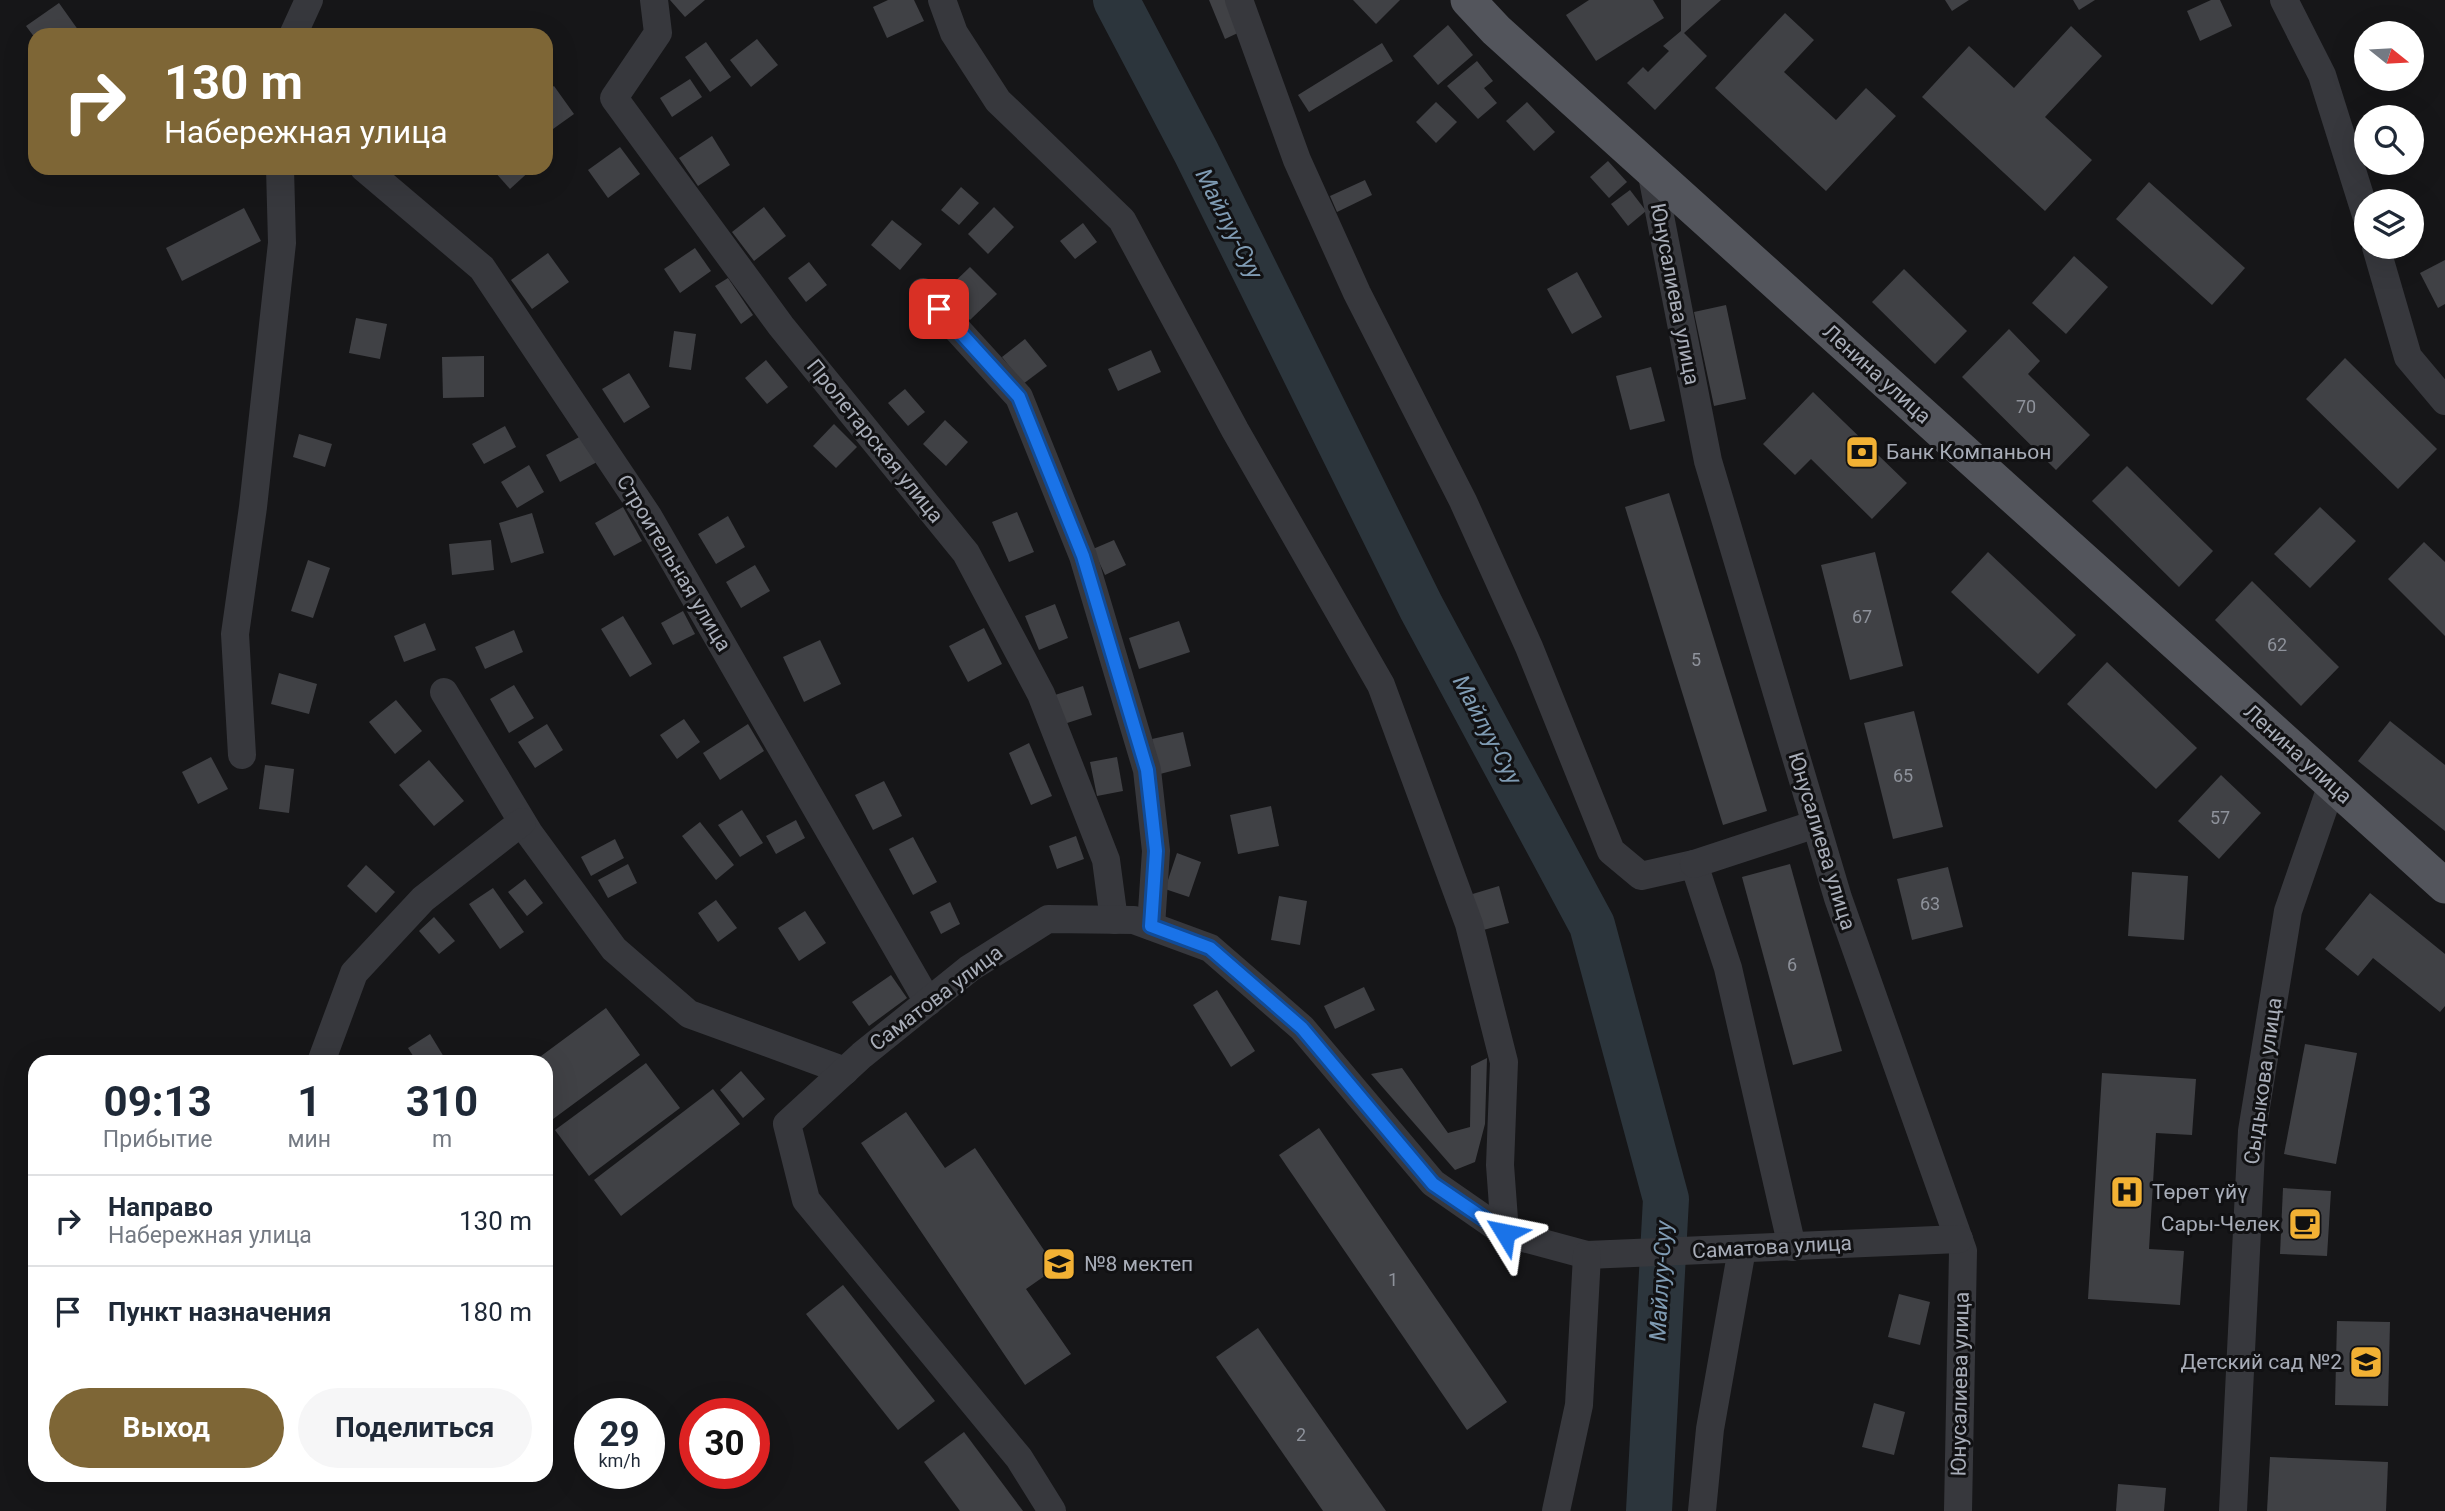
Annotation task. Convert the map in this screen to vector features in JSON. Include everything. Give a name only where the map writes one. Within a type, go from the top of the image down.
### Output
[{"type":"main road","name":"Ленина улица","points":[[1468,0],[1496,30],[2445,886]]},
{"type":"street","points":[[296,28],[309,0]]},
{"type":"street","name":"Пролетарская улица","points":[[654,0],[658,33],[614,98],[781,326],[966,553],[1041,694],[1106,860],[1114,920]]},
{"type":"street","points":[[942,0],[954,33],[998,101],[1122,220],[1235,430],[1381,685],[1469,924],[1504,1062],[1500,1165],[1505,1233]]},
{"type":"street","points":[[1239,0],[1297,160],[1357,293],[1463,501],[1529,647],[1611,851],[1641,876],[1694,864],[1816,824]]},
{"type":"street","points":[[2284,0],[2322,75],[2358,189]]},
{"type":"street","name":"Юнусалиева улица","points":[[1651,170],[1708,461],[1838,898],[1963,1251],[1958,1511]]},
{"type":"street","points":[[242,755],[235,635],[253,507],[282,243],[280,175]]},
{"type":"street","name":"Строительная улица","points":[[372,175],[482,268],[648,516],[769,722],[890,941],[929,1002]]},
{"type":"street","points":[[2380,259],[2408,356],[2445,401]]},
{"type":"street","points":[[923,292],[1019,397],[1083,556],[1147,770],[1156,851],[1151,926]]},
{"type":"street","points":[[444,692],[522,822],[614,949],[689,1014],[845,1071]]},
{"type":"street","name":"Сыдыкова улица","points":[[2233,1511],[2252,1130],[2288,911],[2332,784]]},
{"type":"street","points":[[324,1055],[354,973],[423,898],[522,822]]},
{"type":"street","points":[[1694,864],[1728,968],[1792,1247]]},
{"type":"street","name":"Саматова улица","points":[[1052,1511],[1019,1458],[806,1200],[787,1125],[845,1071],[970,968],[1048,919],[1134,920],[1210,948],[1302,1028],[1433,1184],[1505,1233],[1587,1255],[1959,1239]]},
{"type":"street","points":[[1702,1511],[1710,1430],[1742,1249]]},
{"type":"street","points":[[1556,1511],[1579,1405],[1587,1255]]},
{"type":"building","points":[[670,0],[705,0],[685,17]]},
{"type":"building","points":[[888,0],[914,0],[924,21],[887,38],[873,7]]},
{"type":"building","points":[[1209,0],[1229,0],[1242,31],[1225,39]]},
{"type":"building","points":[[1353,0],[1400,0],[1376,24]]},
{"type":"building","points":[[1589,0],[1653,0],[1664,18],[1596,61],[1566,15]]},
{"type":"building","points":[[1681,0],[1721,0],[1684,33],[1707,56],[1655,110],[1627,83],[1643,67],[1648,72],[1669,51],[1663,46],[1681,31]]},
{"type":"building","points":[[1945,0],[1969,0],[1952,11]]},
{"type":"building","points":[[2073,0],[2095,0],[2079,10]]},
{"type":"building","points":[[2211,0],[2220,0],[2232,26],[2200,41],[2187,11]]},
{"type":"building","points":[[59,3],[77,28],[28,29],[26,26]]},
{"type":"building","points":[[1785,13],[1814,40],[1784,72],[1836,120],[1866,88],[1896,116],[1826,191],[1715,88]]},
{"type":"building","points":[[1448,25],[1473,55],[1438,85],[1413,56]]},
{"type":"building","points":[[2071,26],[2102,56],[2045,117],[2092,160],[2045,211],[1922,97],[1969,46],[2014,88]]},
{"type":"building","points":[[757,39],[778,65],[751,87],[730,60]]},
{"type":"building","points":[[706,42],[731,77],[710,92],[685,57]]},
{"type":"building","points":[[1382,43],[1393,61],[1309,112],[1298,95]]},
{"type":"building","points":[[1477,61],[1493,81],[1484,88],[1497,103],[1478,119],[1447,86]]},
{"type":"building","points":[[690,79],[702,97],[672,117],[660,98]]},
{"type":"building","points":[[553,87],[574,114],[553,129]]},
{"type":"building","points":[[1436,102],[1457,122],[1436,143],[1416,122]]},
{"type":"building","points":[[1527,102],[1555,132],[1534,151],[1506,121]]},
{"type":"building","points":[[712,136],[730,165],[698,186],[679,158]]},
{"type":"building","points":[[620,147],[640,174],[608,198],[588,170]]},
{"type":"building","points":[[1608,161],[1627,182],[1609,198],[1590,177]]},
{"type":"building","points":[[498,175],[525,175],[510,189]]},
{"type":"building","points":[[1365,180],[1372,195],[1337,212],[1330,196]]},
{"type":"building","points":[[2149,182],[2245,268],[2212,305],[2116,219]]},
{"type":"building","points":[[961,187],[979,203],[959,225],[941,210]]},
{"type":"building","points":[[1630,190],[1646,211],[1628,226],[1611,204]]},
{"type":"building","points":[[764,207],[786,236],[754,261],[732,232]]},
{"type":"building","points":[[994,207],[1014,227],[988,254],[968,234]]},
{"type":"building","points":[[244,208],[261,241],[182,281],[166,248]]},
{"type":"building","points":[[892,220],[922,244],[900,270],[871,245]]},
{"type":"building","points":[[1083,223],[1097,242],[1075,259],[1060,241]]},
{"type":"building","points":[[695,248],[711,271],[680,293],[664,269]]},
{"type":"building","points":[[548,253],[569,282],[532,309],[511,280]]},
{"type":"building","points":[[2074,256],[2108,287],[2066,334],[2032,303]]},
{"type":"building","points":[[2445,260],[2445,304],[2438,308],[2420,273]]},
{"type":"building","points":[[809,262],[827,285],[806,302],[788,278]]},
{"type":"building","points":[[970,267],[997,294],[970,320],[943,293]]},
{"type":"building","points":[[1904,269],[1967,331],[1935,364],[1872,302]]},
{"type":"building","points":[[1577,272],[1602,317],[1572,334],[1547,289]]},
{"type":"building","points":[[728,278],[753,315],[741,324],[715,286]]},
{"type":"building","points":[[1726,305],[1746,399],[1714,406],[1694,312]]},
{"type":"building","points":[[356,318],[387,324],[380,359],[349,353]]},
{"type":"building","points":[[2009,329],[2040,361],[2028,374],[2090,435],[2056,470],[1962,377]]},
{"type":"building","points":[[674,331],[696,334],[691,370],[669,367]]},
{"type":"building","points":[[1025,339],[1047,366],[1023,384],[1002,357]]},
{"type":"building","points":[[1151,350],[1161,372],[1118,391],[1108,369]]},
{"type":"building","points":[[484,356],[484,397],[443,398],[442,357]]},
{"type":"building","points":[[2345,358],[2437,449],[2398,489],[2306,399]]},
{"type":"building","points":[[766,360],[788,387],[767,404],[745,378]]},
{"type":"building","points":[[1651,367],[1665,421],[1630,430],[1616,376]]},
{"type":"building","points":[[629,373],[650,407],[624,423],[602,389]]},
{"type":"building","points":[[905,389],[925,412],[908,426],[888,403]]},
{"type":"building","points":[[1813,392],[1907,483],[1872,519],[1811,459],[1795,475],[1763,444]]},
{"type":"building","points":[[945,420],[968,442],[946,466],[923,444]]},
{"type":"building","points":[[834,424],[857,447],[836,468],[813,446]]},
{"type":"building","points":[[505,426],[516,447],[484,464],[472,444]]},
{"type":"building","points":[[299,434],[332,444],[325,467],[293,457]]},
{"type":"building","points":[[583,435],[597,462],[560,482],[546,455]]},
{"type":"building","points":[[529,465],[544,492],[517,508],[501,482]]},
{"type":"building","points":[[2127,466],[2213,551],[2179,587],[2092,501]]},
{"type":"building","points":[[1669,493],[1767,811],[1723,825],[1625,507]]},
{"type":"building","points":[[623,507],[642,541],[614,556],[595,523]]},
{"type":"building","points":[[2320,507],[2356,541],[2310,588],[2274,554]]},
{"type":"building","points":[[1017,512],[1034,552],[1009,562],[992,522]]},
{"type":"building","points":[[532,513],[544,553],[511,563],[499,523]]},
{"type":"building","points":[[728,516],[745,547],[716,564],[698,534]]},
{"type":"building","points":[[491,540],[494,570],[452,575],[449,544]]},
{"type":"building","points":[[1114,540],[1126,565],[1105,575],[1093,549]]},
{"type":"building","points":[[2424,542],[2445,562],[2445,636],[2388,579]]},
{"type":"building","points":[[1875,552],[1903,666],[1850,680],[1821,565]]},
{"type":"building","points":[[1988,552],[2076,635],[2038,674],[1951,592]]},
{"type":"building","points":[[308,560],[330,568],[313,618],[291,611]]},
{"type":"building","points":[[755,565],[770,591],[741,608],[726,582]]},
{"type":"building","points":[[2252,581],[2339,667],[2301,706],[2215,620]]},
{"type":"building","points":[[1055,604],[1068,638],[1039,650],[1025,616]]},
{"type":"building","points":[[683,611],[695,634],[673,645],[661,623]]},
{"type":"building","points":[[623,616],[652,664],[630,677],[601,629]]},
{"type":"building","points":[[1179,621],[1190,652],[1139,669],[1129,638]]},
{"type":"building","points":[[425,623],[436,650],[404,662],[394,636]]},
{"type":"building","points":[[984,628],[1002,664],[968,682],[949,646]]},
{"type":"building","points":[[514,630],[523,652],[485,669],[475,647]]},
{"type":"building","points":[[820,640],[841,684],[804,702],[783,657]]},
{"type":"building","points":[[2107,662],[2197,748],[2156,789],[2067,704]]},
{"type":"building","points":[[279,673],[317,684],[309,714],[271,704]]},
{"type":"building","points":[[514,685],[534,718],[509,733],[490,699]]},
{"type":"building","points":[[1083,686],[1092,715],[1064,724],[1055,695]]},
{"type":"building","points":[[396,700],[422,731],[395,754],[369,722]]},
{"type":"building","points":[[1914,711],[1943,827],[1893,839],[1864,723]]},
{"type":"building","points":[[684,719],[700,742],[677,759],[660,735]]},
{"type":"building","points":[[2390,721],[2445,765],[2445,831],[2358,761]]},
{"type":"building","points":[[547,724],[563,750],[535,768],[518,742]]},
{"type":"building","points":[[748,724],[764,751],[720,780],[703,753]]},
{"type":"building","points":[[1183,732],[1191,766],[1160,774],[1152,739]]},
{"type":"building","points":[[1029,743],[1052,796],[1031,805],[1009,753]]},
{"type":"building","points":[[211,757],[228,789],[198,804],[182,772]]},
{"type":"building","points":[[1117,757],[1123,791],[1097,796],[1090,762]]},
{"type":"building","points":[[429,760],[464,801],[434,826],[399,785]]},
{"type":"building","points":[[265,765],[294,769],[289,813],[259,809]]},
{"type":"building","points":[[2221,775],[2261,813],[2219,859],[2178,821]]},
{"type":"building","points":[[884,781],[902,816],[873,830],[855,795]]},
{"type":"building","points":[[1271,806],[1279,846],[1238,854],[1230,815]]},
{"type":"building","points":[[742,810],[763,843],[740,857],[718,825]]},
{"type":"building","points":[[796,820],[805,838],[776,854],[766,836]]},
{"type":"building","points":[[700,822],[734,865],[716,880],[682,836]]},
{"type":"building","points":[[1076,836],[1084,859],[1057,869],[1049,846]]},
{"type":"building","points":[[913,837],[937,882],[913,895],[889,849]]},
{"type":"building","points":[[615,839],[624,858],[591,876],[581,857]]},
{"type":"building","points":[[1177,853],[1201,862],[1189,897],[1165,889]]},
{"type":"building","points":[[628,864],[637,883],[608,898],[598,880]]},
{"type":"building","points":[[1790,864],[1842,1051],[1793,1065],[1742,877]]},
{"type":"building","points":[[366,865],[395,892],[376,913],[347,886]]},
{"type":"building","points":[[1948,867],[1963,927],[1912,940],[1897,879]]},
{"type":"building","points":[[2132,872],[2188,876],[2184,940],[2128,936]]},
{"type":"building","points":[[525,879],[543,903],[527,916],[508,892]]},
{"type":"building","points":[[1499,886],[1509,923],[1476,932],[1466,896]]},
{"type":"building","points":[[493,888],[524,932],[500,949],[469,904]]},
{"type":"building","points":[[2370,893],[2445,954],[2445,1006],[2440,1012],[2373,958],[2358,976],[2325,949]]},
{"type":"building","points":[[1279,896],[1307,901],[1300,945],[1271,940]]},
{"type":"building","points":[[716,900],[737,928],[718,942],[698,913]]},
{"type":"building","points":[[950,902],[960,924],[941,934],[930,912]]},
{"type":"building","points":[[805,911],[826,943],[799,961],[778,928]]},
{"type":"building","points":[[434,917],[455,941],[439,954],[419,931]]},
{"type":"building","points":[[891,975],[907,998],[869,1026],[852,1002]]},
{"type":"building","points":[[1364,987],[1375,1010],[1335,1029],[1324,1006]]},
{"type":"building","points":[[1217,990],[1255,1051],[1231,1067],[1193,1005]]},
{"type":"building","points":[[606,1008],[640,1055],[553,1119],[553,1055],[542,1055]]},
{"type":"building","points":[[430,1034],[443,1055],[412,1055],[408,1048]]},
{"type":"building","points":[[2305,1044],[2357,1053],[2336,1164],[2284,1154]]},
{"type":"building","points":[[1487,1058],[1485,1124],[1475,1162],[1455,1170],[1371,1074],[1402,1068],[1448,1133],[1470,1127],[1471,1066]]},
{"type":"building","points":[[646,1063],[680,1108],[589,1176],[555,1130]]},
{"type":"building","points":[[741,1071],[765,1099],[743,1118],[720,1090]]},
{"type":"building","points":[[2102,1073],[2196,1079],[2192,1135],[2156,1133],[2149,1249],[2184,1251],[2180,1305],[2088,1299]]},
{"type":"building","points":[[713,1089],[740,1124],[621,1216],[594,1180]]},
{"type":"building","points":[[906,1112],[945,1168],[975,1148],[1056,1268],[1026,1289],[1071,1354],[1025,1385],[861,1143]]},
{"type":"building","points":[[1319,1128],[1507,1402],[1467,1430],[1279,1155]]},
{"type":"building","points":[[2283,1188],[2331,1191],[2327,1256],[2280,1254]]},
{"type":"building","points":[[843,1285],[935,1401],[898,1430],[806,1314]]},
{"type":"building","points":[[1899,1294],[1930,1302],[1920,1345],[1888,1337]]},
{"type":"building","points":[[2337,1321],[2390,1322],[2388,1406],[2335,1405]]},
{"type":"building","points":[[1258,1328],[1386,1511],[1323,1511],[1216,1357]]},
{"type":"building","points":[[1874,1403],[1905,1412],[1894,1455],[1862,1447]]},
{"type":"building","points":[[964,1432],[1023,1511],[960,1511],[924,1462]]},
{"type":"building","points":[[2270,1457],[2388,1462],[2386,1511],[2267,1511]]},
{"type":"building","points":[[2118,1484],[2166,1488],[2164,1511],[2116,1511]]},
{"type":"waterway","name":"Майлуу-Суу","points":[[1116,0],[1196,152],[1421,607],[1592,925],[1666,1199],[1649,1511]]},
{"type":"place","name":"Банк Компаньон","points":[[1862,452]]},
{"type":"place","name":"Төрөт үйү","points":[[2127,1192]]},
{"type":"place","name":"Сары-Челек","points":[[2305,1224]]},
{"type":"place","name":"№8 мектеп","points":[[1059,1264]]},
{"type":"place","name":"Детский сад №2","points":[[2366,1362]]},
{"type":"route","points":[[939,309],[1019,397],[1083,556],[1147,770],[1156,851],[1151,926],[1210,948],[1302,1028],[1433,1184],[1505,1233]]}]
